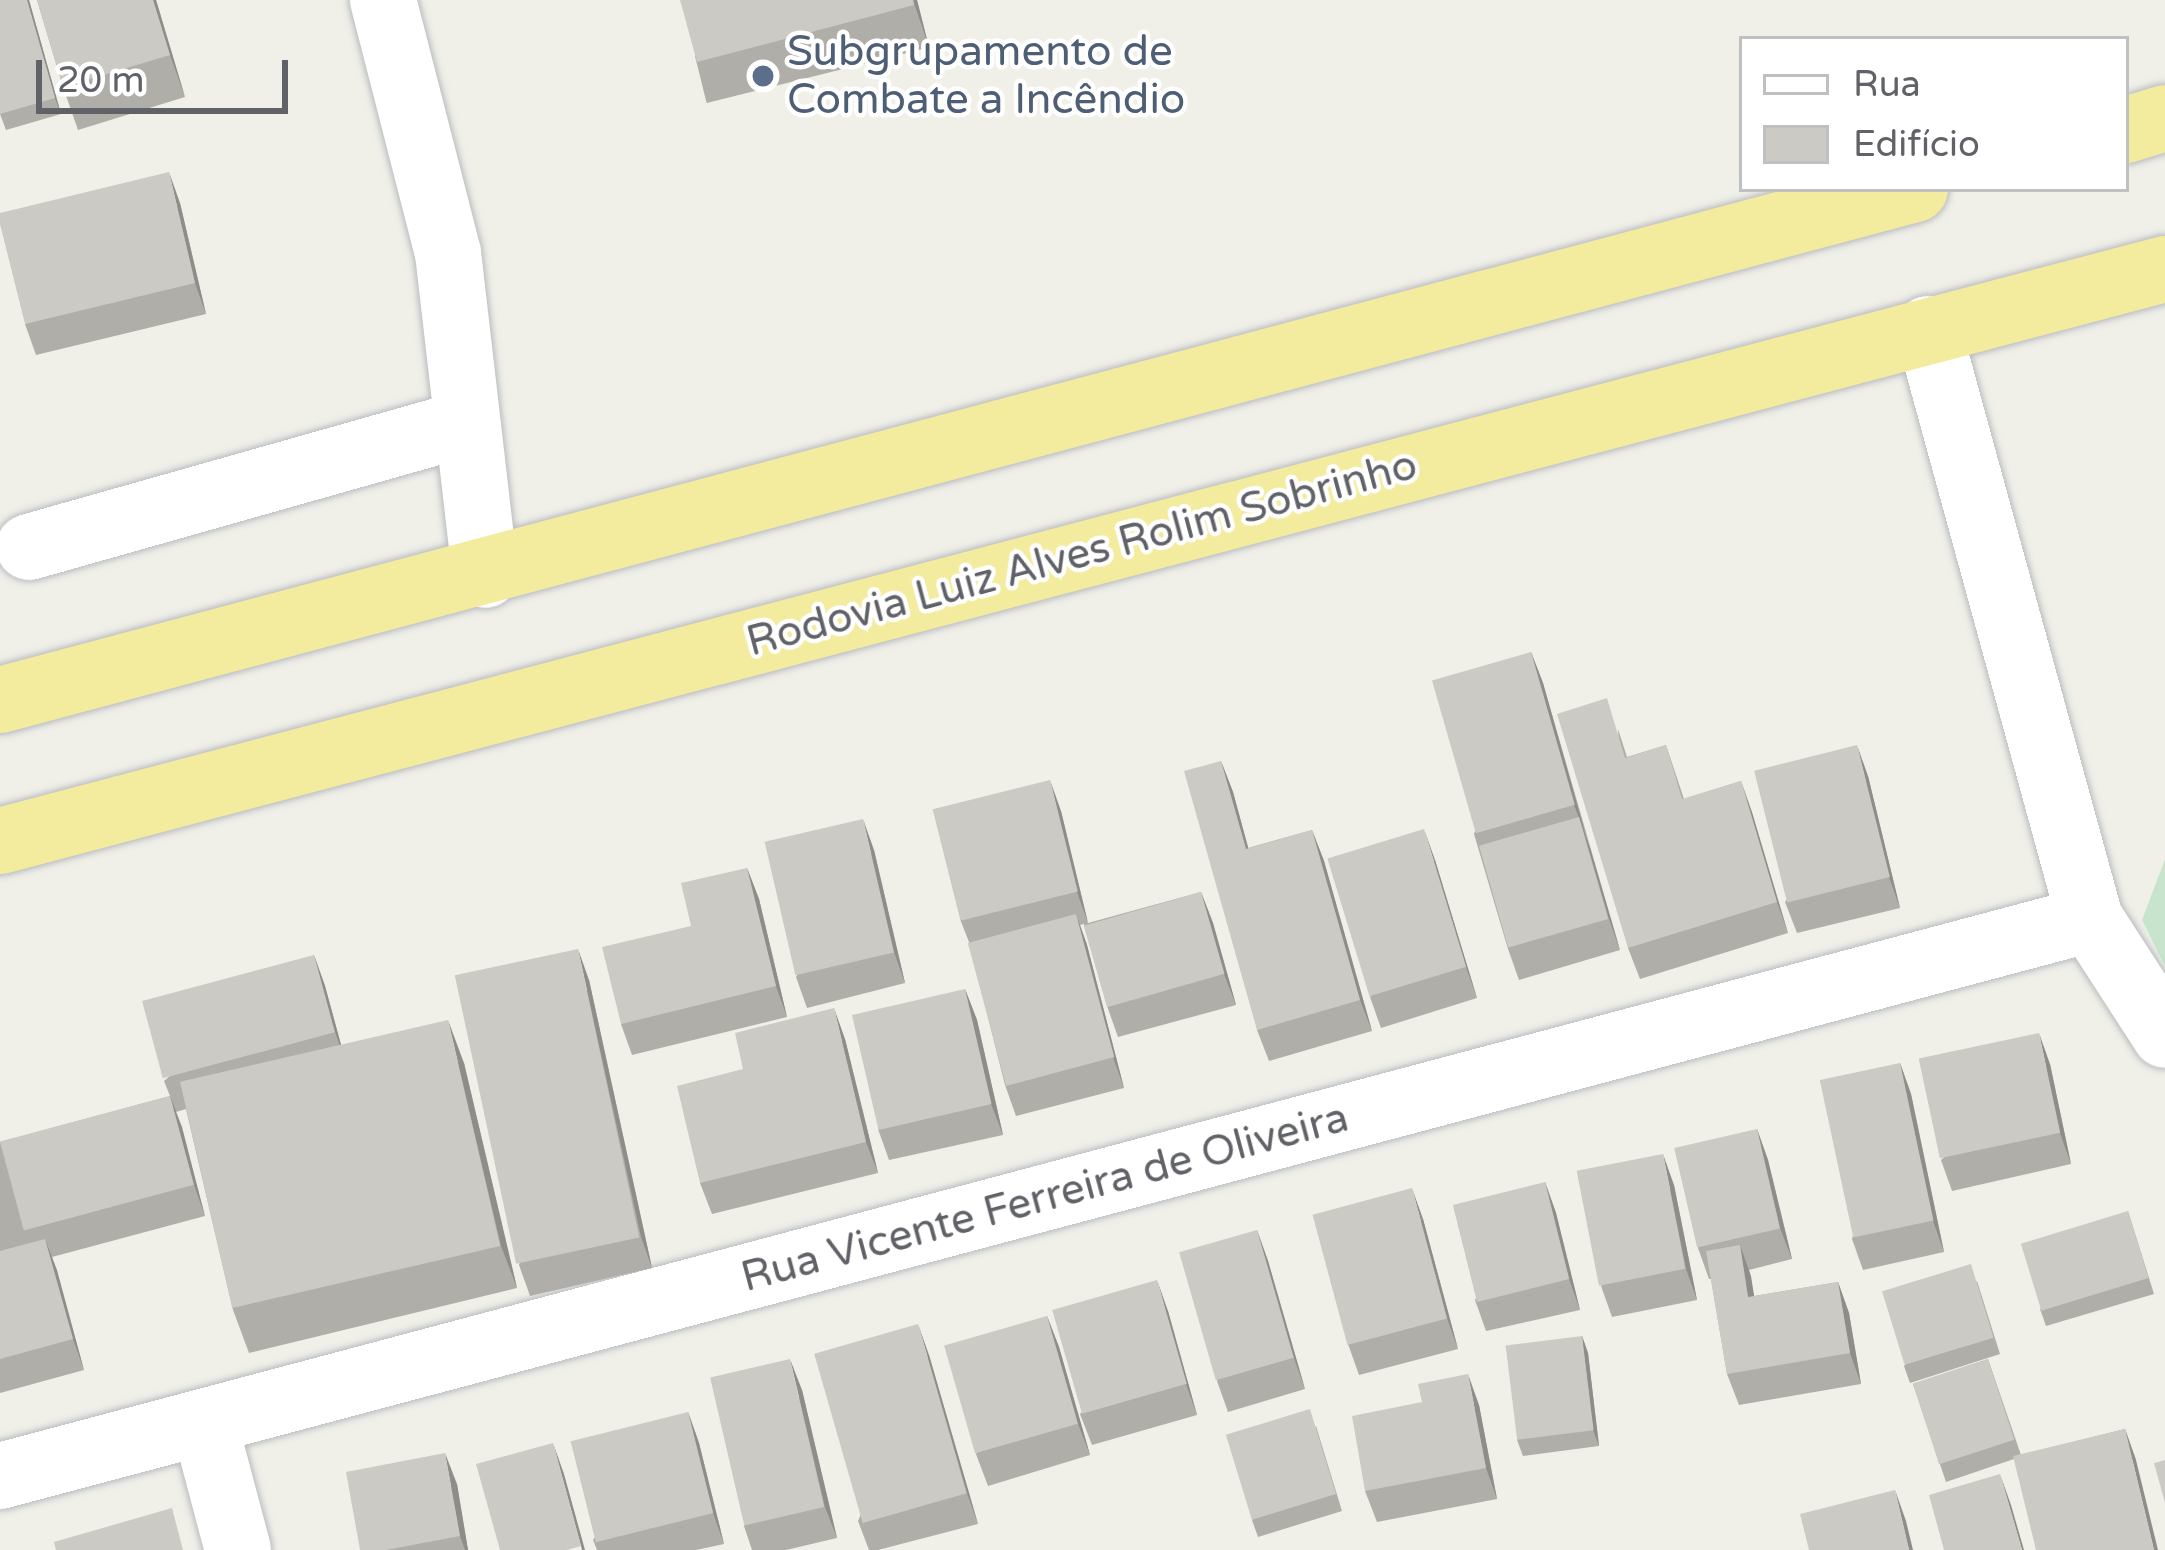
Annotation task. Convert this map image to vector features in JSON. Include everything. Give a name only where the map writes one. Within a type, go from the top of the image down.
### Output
[{"type":"highway","points":[[2129,129],[2165,118]]},
{"type":"highway","points":[[0,700],[485,575],[1904,192]]},
{"type":"highway","name":"Rodovia Luiz Alves Rolim Sobrinho","points":[[0,841],[2165,269]]},
{"type":"street","points":[[383,0],[448,253],[485,575]]},
{"type":"street","points":[[1928,329],[2090,919],[2165,1035]]},
{"type":"street","points":[[29,548],[467,423]]},
{"type":"street","name":"Rua Vicente Ferreira de Oliveira","points":[[0,1476],[2090,919]]},
{"type":"street","points":[[203,1422],[238,1550]]},
{"type":"green space","points":[[2165,859],[2165,966],[2142,920]]},
{"type":"building","points":[[0,0],[27,0],[55,98],[0,114]]},
{"type":"building","points":[[37,0],[153,0],[170,55],[63,87]]},
{"type":"building","points":[[680,0],[913,0],[914,5],[697,62]]},
{"type":"building","points":[[169,172],[195,283],[25,324],[0,213]]},
{"type":"building","points":[[1531,652],[1575,805],[1476,833],[1432,680]]},
{"type":"building","points":[[1607,698],[1625,758],[1666,745],[1682,799],[1741,781],[1777,902],[1628,948],[1557,714]]},
{"type":"building","points":[[1857,745],[1890,877],[1787,903],[1754,771]]},
{"type":"building","points":[[1221,761],[1246,849],[1312,830],[1360,1000],[1257,1030],[1184,771]]},
{"type":"building","points":[[1050,780],[1078,892],[960,921],[933,809]]},
{"type":"building","points":[[1579,817],[1608,919],[1508,948],[1479,846]]},
{"type":"building","points":[[863,819],[894,952],[795,975],[765,842]]},
{"type":"building","points":[[1424,829],[1466,967],[1370,996],[1327,859]]},
{"type":"building","points":[[747,868],[776,986],[621,1024],[602,947],[691,926],[681,883]]},
{"type":"building","points":[[1201,892],[1224,974],[1107,1007],[1084,926]]},
{"type":"building","points":[[1076,914],[1114,1057],[1006,1086],[968,943]]},
{"type":"building","points":[[578,949],[639,1238],[516,1264],[455,975]]},
{"type":"building","points":[[314,955],[335,1032],[163,1078],[142,1001]]},
{"type":"building","points":[[965,989],[992,1104],[879,1130],[852,1015]]},
{"type":"building","points":[[834,1008],[866,1142],[700,1183],[677,1086],[743,1069],[735,1033]]},
{"type":"building","points":[[448,1020],[500,1246],[232,1308],[180,1082]]},
{"type":"building","points":[[2039,1033],[2060,1133],[1940,1158],[1919,1059]]},
{"type":"building","points":[[1900,1063],[1933,1220],[1853,1238],[1820,1080]]},
{"type":"building","points":[[170,1096],[194,1185],[24,1230],[0,1142]]},
{"type":"building","points":[[1757,1129],[1780,1228],[1697,1248],[1674,1148]]},
{"type":"building","points":[[1663,1154],[1685,1269],[1599,1286],[1577,1171]]},
{"type":"building","points":[[1545,1182],[1569,1279],[1477,1302],[1453,1205]]},
{"type":"building","points":[[1412,1188],[1447,1318],[1347,1345],[1313,1215]]},
{"type":"building","points":[[2128,1211],[2148,1278],[2041,1311],[2021,1244]]},
{"type":"building","points":[[1257,1230],[1294,1358],[1216,1380],[1179,1252]]},
{"type":"building","points":[[45,1239],[73,1339],[0,1359],[0,1251]]},
{"type":"building","points":[[1740,1245],[1748,1297],[1838,1282],[1850,1353],[1727,1374],[1706,1251]]},
{"type":"building","points":[[1971,1264],[1994,1338],[1905,1365],[1882,1291]]},
{"type":"building","points":[[1157,1280],[1187,1384],[1082,1414],[1052,1310]]},
{"type":"building","points":[[1047,1316],[1078,1424],[975,1453],[944,1345]]},
{"type":"building","points":[[918,1324],[967,1493],[863,1523],[814,1354]]},
{"type":"building","points":[[1582,1336],[1594,1430],[1517,1440],[1506,1345]]},
{"type":"building","points":[[790,1359],[824,1507],[744,1526],[710,1377]]},
{"type":"building","points":[[1988,1359],[2014,1440],[1939,1464],[1913,1383]]},
{"type":"building","points":[[1468,1374],[1486,1468],[1365,1491],[1352,1416],[1422,1402],[1418,1384]]},
{"type":"building","points":[[1310,1409],[1336,1494],[1252,1520],[1226,1435]]},
{"type":"building","points":[[688,1412],[713,1513],[596,1542],[571,1441]]},
{"type":"building","points":[[2125,1429],[2154,1550],[2036,1550],[2013,1456]]},
{"type":"building","points":[[553,1443],[581,1546],[500,1550],[476,1464]]},
{"type":"building","points":[[445,1453],[460,1536],[386,1550],[360,1550],[346,1472]]},
{"type":"building","points":[[2165,1460],[2165,1503],[2154,1463]]},
{"type":"building","points":[[2000,1474],[2022,1550],[1944,1550],[1929,1495]]},
{"type":"building","points":[[1895,1490],[1909,1550],[1809,1550],[1800,1514]]},
{"type":"building","points":[[172,1508],[183,1550],[56,1550],[54,1542]]},
{"type":"place","name":"Subgrupamento de Combate a Incêndio","points":[[763,76]]}]
